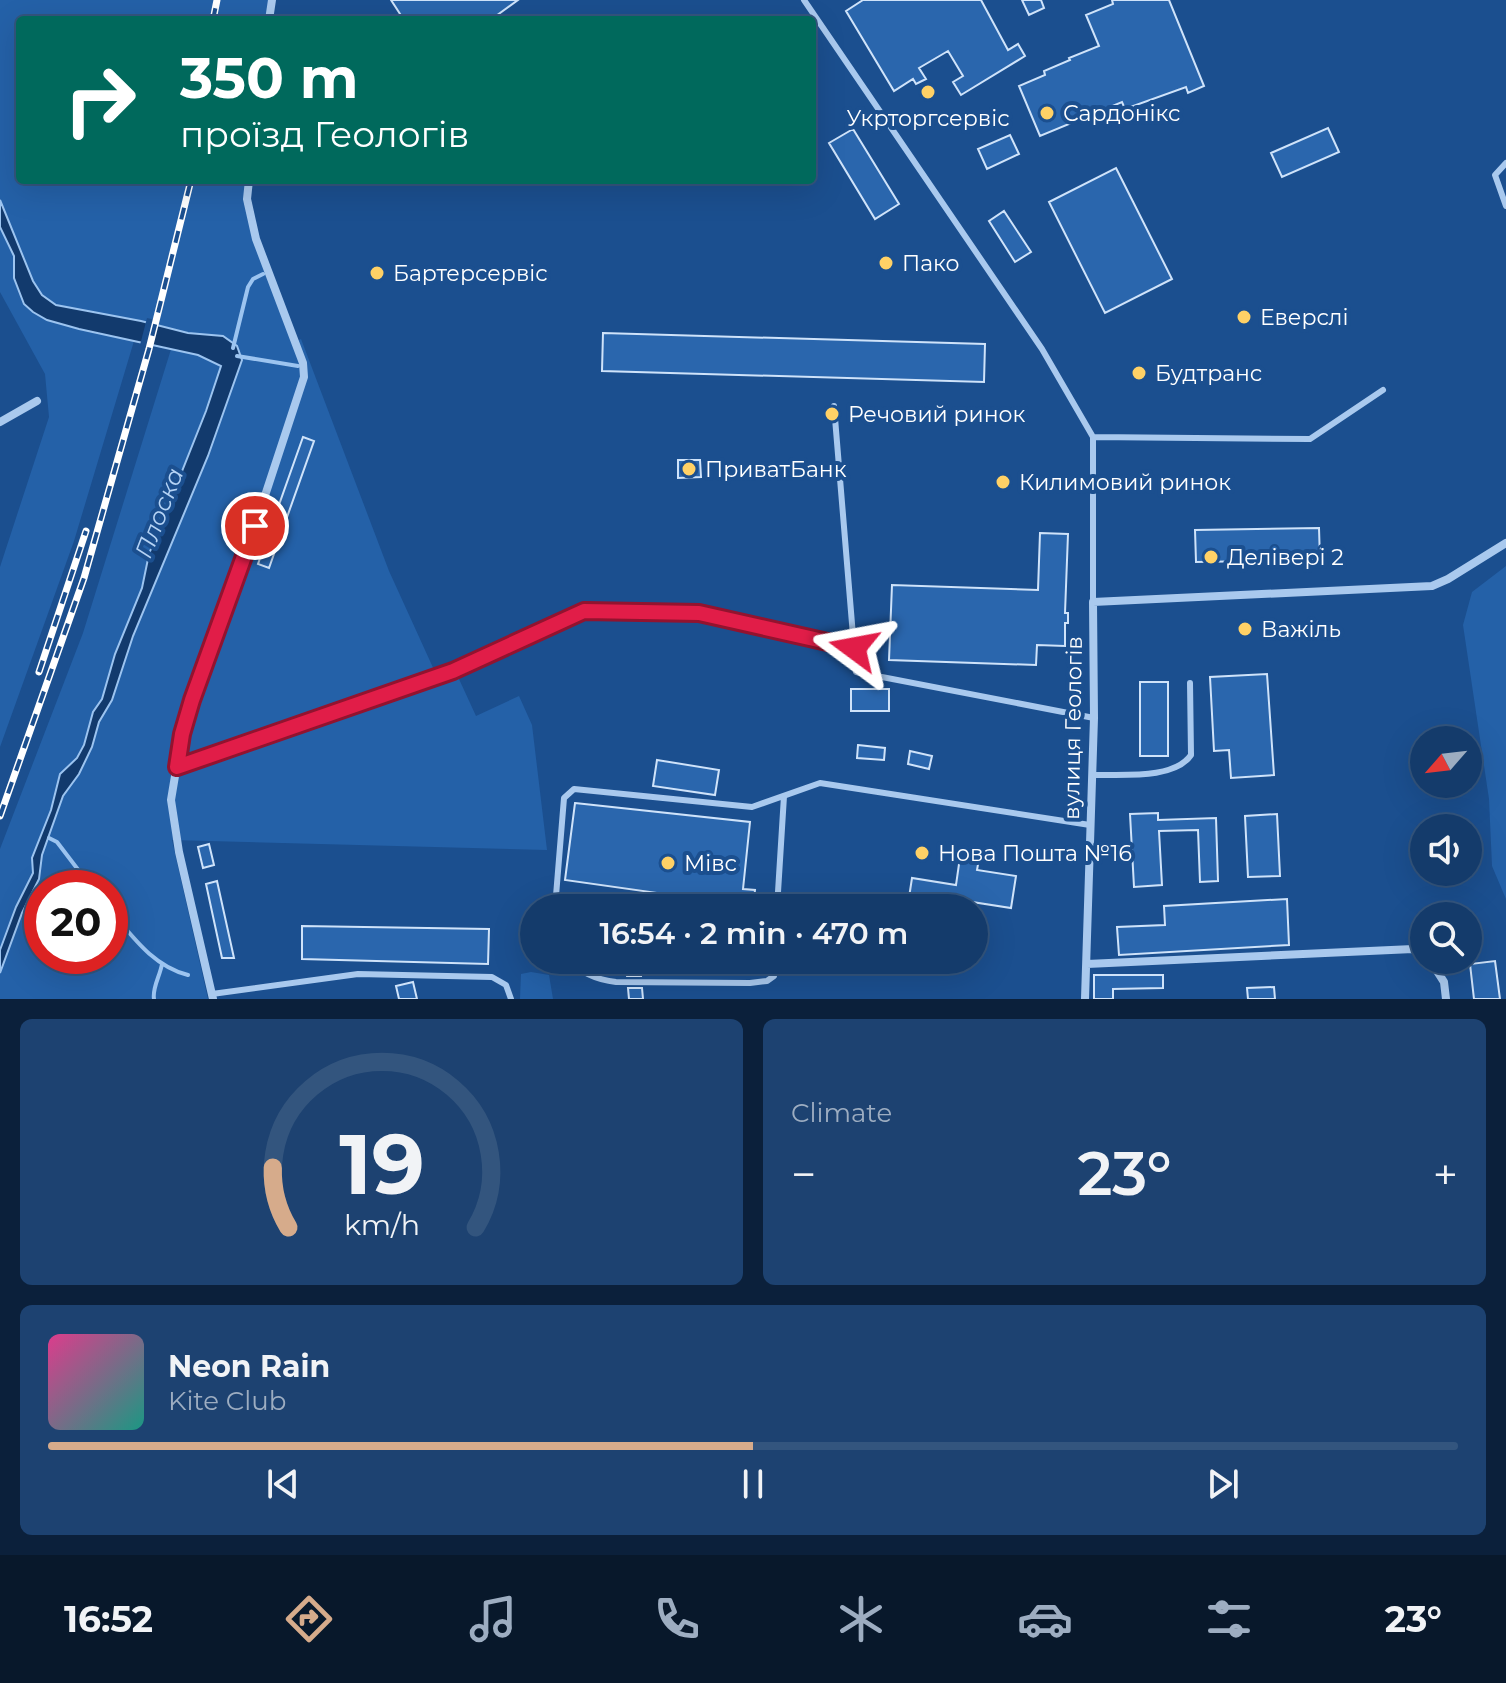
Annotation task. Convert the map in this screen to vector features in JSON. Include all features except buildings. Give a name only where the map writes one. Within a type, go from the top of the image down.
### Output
[{"type":"street","points":[[212,996],[179,852],[171,800],[182,734],[192,700],[304,384],[303,363],[256,239],[247,199],[249,184]]},
{"type":"street","points":[[0,422],[37,401]]},
{"type":"street","points":[[1093,602],[1432,586],[1506,543]]},
{"type":"street","name":"вулиця Геологів","points":[[1085,999],[1094,718],[1093,602]]},
{"type":"street","points":[[1087,964],[1410,949]]},
{"type":"street","points":[[1439,974],[1444,982],[1446,999]]},
{"type":"lane","points":[[816,18],[1042,349],[1093,437],[1093,602]]},
{"type":"lane","points":[[1506,163],[1495,175],[1506,206]]},
{"type":"lane","points":[[1093,437],[1310,439],[1383,390]]},
{"type":"lane","points":[[834,406],[856,672],[1094,718]]},
{"type":"lane","points":[[177,767],[453,671],[584,611],[699,613],[854,648]]},
{"type":"lane","points":[[1092,775],[1170,771],[1186,762],[1191,755],[1190,683]]},
{"type":"lane","points":[[556,894],[564,798],[574,789],[752,807],[820,783],[1090,825]]},
{"type":"lane","points":[[778,894],[784,796]]},
{"type":"lane","points":[[212,996],[372,974],[492,977],[506,985],[511,999]]},
{"type":"lane","points":[[590,974],[599,980],[616,982],[750,983],[767,981],[774,974]]},
{"type":"shaded area","points":[[0,0],[272,0],[270,16],[16,16],[16,184],[249,184],[251,220],[271,283],[295,342],[301,339],[389,571],[435,672],[453,666],[476,716],[519,696],[532,725],[547,850],[172,840],[208,999],[0,999],[0,849],[83,633],[177,330],[140,321],[74,541],[0,747],[0,567],[49,417],[45,374],[0,292]]},
{"type":"shaded area","points":[[0,200],[33,281],[42,295],[56,305],[188,333],[223,336],[237,346],[242,360],[208,456],[133,636],[112,700],[99,722],[92,747],[79,774],[63,796],[42,855],[40,870],[33,870],[32,858],[51,810],[60,774],[77,758],[84,745],[93,712],[102,699],[115,654],[142,588],[149,554],[221,366],[198,355],[79,329],[47,320],[33,312],[24,304],[14,278],[14,256],[0,227]]},
{"type":"shaded area","points":[[1506,566],[1506,899],[1492,866],[1482,726],[1478,726],[1463,625],[1472,592]]},
{"type":"shaded area","points":[[24,891],[24,909],[0,973],[0,950]]},
{"type":"shaded area","points":[[521,974],[549,975],[553,999],[520,999]]},
{"type":"pier","points":[[147,318],[156,320],[149,348],[140,345]]},
{"type":"waterway","points":[[233,348],[248,287],[253,279],[263,274]]},
{"type":"waterway","points":[[237,356],[298,366]]},
{"type":"waterway","points":[[49,838],[57,842],[78,870]]},
{"type":"waterway","points":[[128,931],[154,958],[188,975]]},
{"type":"waterway","points":[[154,999],[162,964]]},
{"type":"railway","points":[[214,16],[217,0]]},
{"type":"railway","points":[[0,816],[84,578],[149,349],[190,184]]},
{"type":"railway","points":[[39,672],[86,531]]},
{"type":"place","name":"Укрторгсервіс","points":[[928,92]]},
{"type":"place","name":"Сардонікс","points":[[1047,113]]},
{"type":"place","name":"Пако","points":[[886,263]]},
{"type":"place","name":"Бартерсервіс","points":[[377,273]]},
{"type":"place","name":"Еверслі","points":[[1244,317]]},
{"type":"place","name":"Будтранс","points":[[1139,373]]},
{"type":"place","name":"Речовий ринок","points":[[832,414]]},
{"type":"place","name":"ПриватБанк","points":[[689,469]]},
{"type":"place","name":"Килимовий ринок","points":[[1003,482]]},
{"type":"place","name":"Делівері 2","points":[[1211,557]]},
{"type":"place","name":"Важіль","points":[[1245,629]]},
{"type":"place","name":"Нова Пошта №16","points":[[922,853]]},
{"type":"place","name":"Мівс","points":[[668,863]]},
{"type":"route","points":[[255,526],[192,700],[177,767],[453,671],[584,611],[699,613],[854,648]]},
{"type":"water label","name":"Плоска","points":[[159,513]]}]
